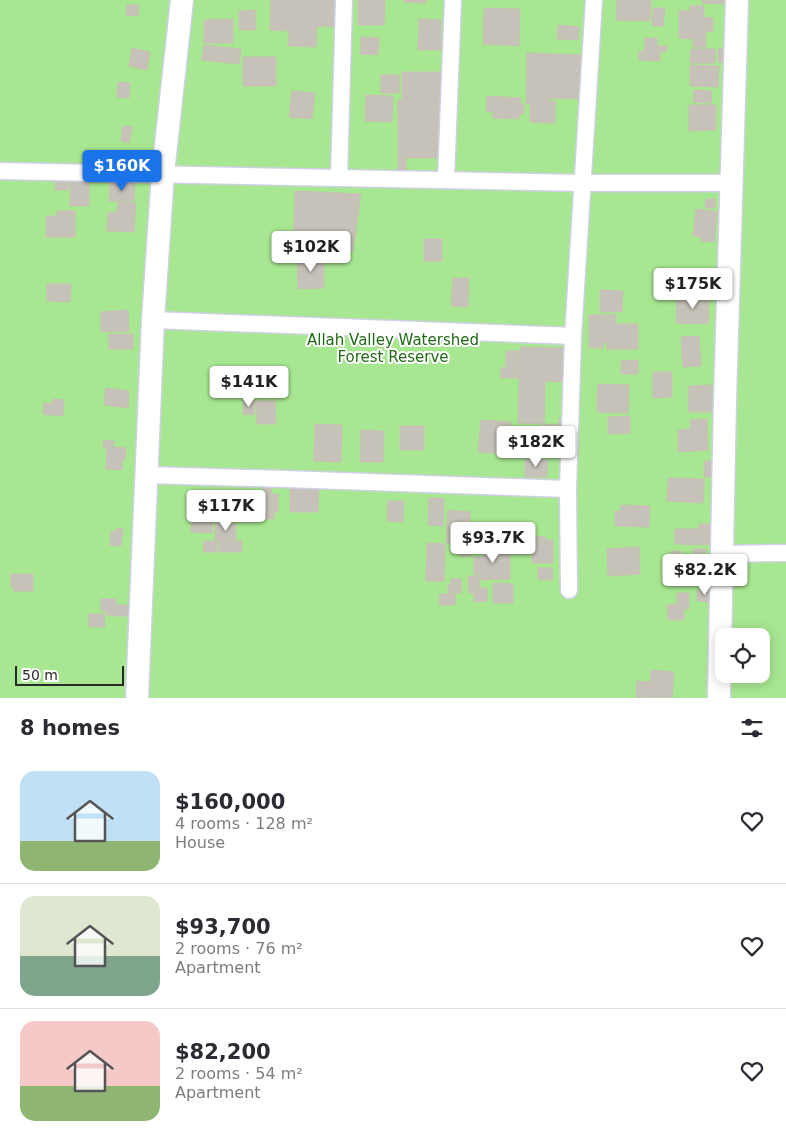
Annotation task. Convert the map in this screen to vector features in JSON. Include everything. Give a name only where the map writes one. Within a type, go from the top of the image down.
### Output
[{"type":"street","points":[[137,698],[153,320],[163,173],[182,0]]},
{"type":"street","points":[[339,178],[344,0]]},
{"type":"street","points":[[446,179],[453,0]]},
{"type":"street","points":[[569,590],[568,489],[573,336],[594,0]]},
{"type":"street","points":[[719,698],[721,554],[737,0]]},
{"type":"street","points":[[0,171],[731,184]]},
{"type":"street","points":[[153,320],[573,336]]},
{"type":"street","points":[[147,476],[568,489]]},
{"type":"street","points":[[721,554],[786,553]]},
{"type":"green space","name":"Allah Valley Watershed Forest Reserve","points":[[0,0],[786,0],[786,698],[0,698]]},
{"type":"building","points":[[271,0],[341,0],[340,27],[317,26],[316,47],[288,46],[289,31],[270,30]]},
{"type":"building","points":[[358,0],[385,0],[384,25],[358,25]]},
{"type":"building","points":[[404,0],[426,0],[426,3],[404,2]]},
{"type":"building","points":[[617,0],[651,0],[650,21],[616,20]]},
{"type":"building","points":[[702,0],[724,0],[724,4],[702,3]]},
{"type":"building","points":[[127,5],[139,5],[138,16],[126,15]]},
{"type":"building","points":[[690,6],[704,6],[704,17],[713,18],[713,32],[706,31],[706,47],[693,47],[693,39],[679,38],[679,11],[690,11]]},
{"type":"building","points":[[484,8],[520,9],[519,46],[483,44]]},
{"type":"building","points":[[653,8],[665,8],[663,26],[652,26]]},
{"type":"building","points":[[255,10],[256,30],[239,30],[239,11]]},
{"type":"building","points":[[233,19],[233,43],[204,43],[204,20]]},
{"type":"building","points":[[419,19],[441,20],[441,50],[418,50]]},
{"type":"building","points":[[558,25],[579,27],[578,40],[557,39]]},
{"type":"building","points":[[725,30],[735,31],[734,63],[718,62],[718,49],[724,49]]},
{"type":"building","points":[[361,37],[379,38],[378,55],[360,54]]},
{"type":"building","points":[[645,38],[657,38],[657,46],[667,46],[666,52],[660,52],[660,61],[639,60],[639,51],[645,51]]},
{"type":"building","points":[[204,45],[241,49],[239,64],[202,60]]},
{"type":"building","points":[[132,48],[150,52],[147,70],[129,66]]},
{"type":"building","points":[[691,49],[715,49],[715,63],[690,63]]},
{"type":"building","points":[[527,53],[584,55],[583,99],[549,98],[549,101],[555,101],[555,123],[530,122],[530,104],[526,104]]},
{"type":"building","points":[[243,57],[276,57],[276,86],[243,86]]},
{"type":"building","points":[[690,65],[719,66],[718,87],[690,86]]},
{"type":"building","points":[[402,72],[445,72],[445,158],[406,158],[406,173],[398,173],[398,100],[402,100]]},
{"type":"building","points":[[381,75],[399,75],[399,93],[381,93]]},
{"type":"building","points":[[118,82],[130,83],[129,98],[117,97]]},
{"type":"building","points":[[694,90],[712,91],[711,103],[693,102]]},
{"type":"building","points":[[292,91],[315,93],[312,119],[289,117]]},
{"type":"building","points":[[366,95],[393,96],[392,122],[365,121]]},
{"type":"building","points":[[487,96],[521,98],[520,104],[524,104],[524,114],[519,114],[519,119],[493,118],[493,112],[486,111]]},
{"type":"building","points":[[689,105],[716,105],[716,130],[689,131]]},
{"type":"building","points":[[123,126],[132,127],[129,143],[121,141]]},
{"type":"building","points":[[56,174],[69,174],[68,190],[55,190]]},
{"type":"building","points":[[70,179],[89,179],[89,206],[70,206]]},
{"type":"building","points":[[110,182],[135,183],[134,201],[109,201]]},
{"type":"building","points":[[295,191],[361,194],[353,251],[293,252]]},
{"type":"building","points":[[706,199],[715,199],[715,208],[705,208]]},
{"type":"building","points":[[118,202],[136,203],[134,232],[107,231],[108,212],[117,213]]},
{"type":"building","points":[[696,209],[717,212],[714,242],[701,241],[702,237],[693,236]]},
{"type":"building","points":[[57,211],[75,211],[75,237],[46,237],[46,216],[57,216]]},
{"type":"building","points":[[424,239],[442,239],[442,261],[424,261]]},
{"type":"building","points":[[297,258],[324,258],[324,288],[298,289]]},
{"type":"building","points":[[453,278],[469,278],[468,307],[451,306]]},
{"type":"building","points":[[47,284],[71,284],[70,302],[47,301]]},
{"type":"building","points":[[600,290],[623,291],[622,312],[600,312]]},
{"type":"building","points":[[677,296],[709,297],[708,324],[676,323]]},
{"type":"building","points":[[128,310],[129,331],[101,332],[101,312]]},
{"type":"building","points":[[589,315],[616,315],[616,324],[638,324],[638,349],[607,349],[607,342],[603,342],[603,348],[589,348]]},
{"type":"building","points":[[109,334],[133,334],[133,349],[109,349]]},
{"type":"building","points":[[699,336],[701,366],[683,367],[681,337]]},
{"type":"building","points":[[520,347],[564,348],[563,382],[545,381],[544,424],[518,423]]},
{"type":"building","points":[[506,351],[519,351],[519,378],[501,378],[501,368],[506,367]]},
{"type":"building","points":[[638,360],[638,374],[621,374],[621,361]]},
{"type":"building","points":[[653,372],[672,372],[672,397],[653,398]]},
{"type":"building","points":[[598,384],[629,385],[628,413],[597,412]]},
{"type":"building","points":[[712,385],[712,412],[688,412],[689,386]]},
{"type":"building","points":[[106,388],[129,391],[128,408],[104,405]]},
{"type":"building","points":[[53,399],[64,400],[63,416],[43,414],[44,403],[52,404]]},
{"type":"building","points":[[244,400],[255,401],[254,415],[243,414]]},
{"type":"building","points":[[256,401],[275,401],[276,424],[257,424]]},
{"type":"building","points":[[630,416],[630,433],[608,434],[608,417]]},
{"type":"building","points":[[559,419],[568,419],[568,435],[559,435]]},
{"type":"building","points":[[707,419],[708,450],[678,452],[678,430],[691,429],[690,420]]},
{"type":"building","points":[[481,420],[511,422],[509,454],[478,452]]},
{"type":"building","points":[[315,424],[342,425],[341,462],[314,461]]},
{"type":"building","points":[[556,424],[558,452],[544,453],[542,425]]},
{"type":"building","points":[[400,426],[424,426],[424,450],[400,450]]},
{"type":"building","points":[[361,430],[384,431],[383,462],[360,462]]},
{"type":"building","points":[[104,440],[114,441],[113,447],[126,448],[122,470],[106,469],[107,449],[103,448]]},
{"type":"building","points":[[525,459],[548,460],[547,477],[525,477]]},
{"type":"building","points":[[704,461],[722,461],[723,476],[704,477]]},
{"type":"building","points":[[668,478],[704,479],[703,503],[667,501]]},
{"type":"building","points":[[262,487],[271,487],[271,494],[278,494],[278,512],[274,512],[274,519],[258,519],[258,494],[262,494]]},
{"type":"building","points":[[290,488],[319,488],[318,512],[290,512]]},
{"type":"building","points":[[429,498],[444,498],[443,526],[428,525]]},
{"type":"building","points":[[388,501],[404,501],[403,522],[387,521]]},
{"type":"building","points":[[192,505],[213,505],[212,533],[191,532]]},
{"type":"building","points":[[621,505],[650,506],[649,527],[615,526],[615,511],[621,511]]},
{"type":"building","points":[[448,510],[470,512],[469,537],[459,536],[459,544],[446,543]]},
{"type":"building","points":[[215,523],[236,524],[236,541],[215,540]]},
{"type":"building","points":[[699,524],[714,524],[714,545],[675,544],[675,529],[699,529]]},
{"type":"building","points":[[117,528],[123,529],[121,546],[110,545],[111,531],[117,531]]},
{"type":"building","points":[[532,536],[553,540],[553,563],[532,563]]},
{"type":"building","points":[[460,539],[472,540],[471,556],[460,556]]},
{"type":"building","points":[[204,541],[217,541],[217,552],[203,552]]},
{"type":"building","points":[[219,541],[242,541],[242,552],[219,552]]},
{"type":"building","points":[[427,543],[445,544],[444,581],[426,581]]},
{"type":"building","points":[[483,544],[499,544],[499,551],[510,551],[510,579],[480,580],[480,574],[474,575],[474,557],[483,557]]},
{"type":"building","points":[[639,547],[640,574],[608,576],[607,549]]},
{"type":"building","points":[[693,549],[706,549],[705,559],[693,559]]},
{"type":"building","points":[[671,551],[681,551],[680,563],[671,563]]},
{"type":"building","points":[[538,568],[552,568],[553,580],[539,580]]},
{"type":"building","points":[[11,574],[33,574],[33,591],[14,591],[14,587],[11,587]]},
{"type":"building","points":[[468,576],[479,576],[479,588],[487,588],[487,601],[474,602],[474,593],[469,593]]},
{"type":"building","points":[[451,579],[461,579],[461,593],[448,593],[448,585],[451,585]]},
{"type":"building","points":[[493,583],[513,584],[513,603],[493,603]]},
{"type":"building","points":[[697,590],[713,591],[713,602],[697,601]]},
{"type":"building","points":[[677,593],[689,593],[689,609],[684,609],[684,620],[668,620],[667,605],[677,604]]},
{"type":"building","points":[[440,594],[455,594],[455,605],[439,605]]},
{"type":"building","points":[[101,599],[116,599],[116,605],[129,605],[129,616],[106,615],[106,611],[101,611]]},
{"type":"building","points":[[89,614],[104,614],[105,627],[89,627]]},
{"type":"building","points":[[651,670],[674,672],[672,698],[636,697],[637,681],[650,682]]}]
